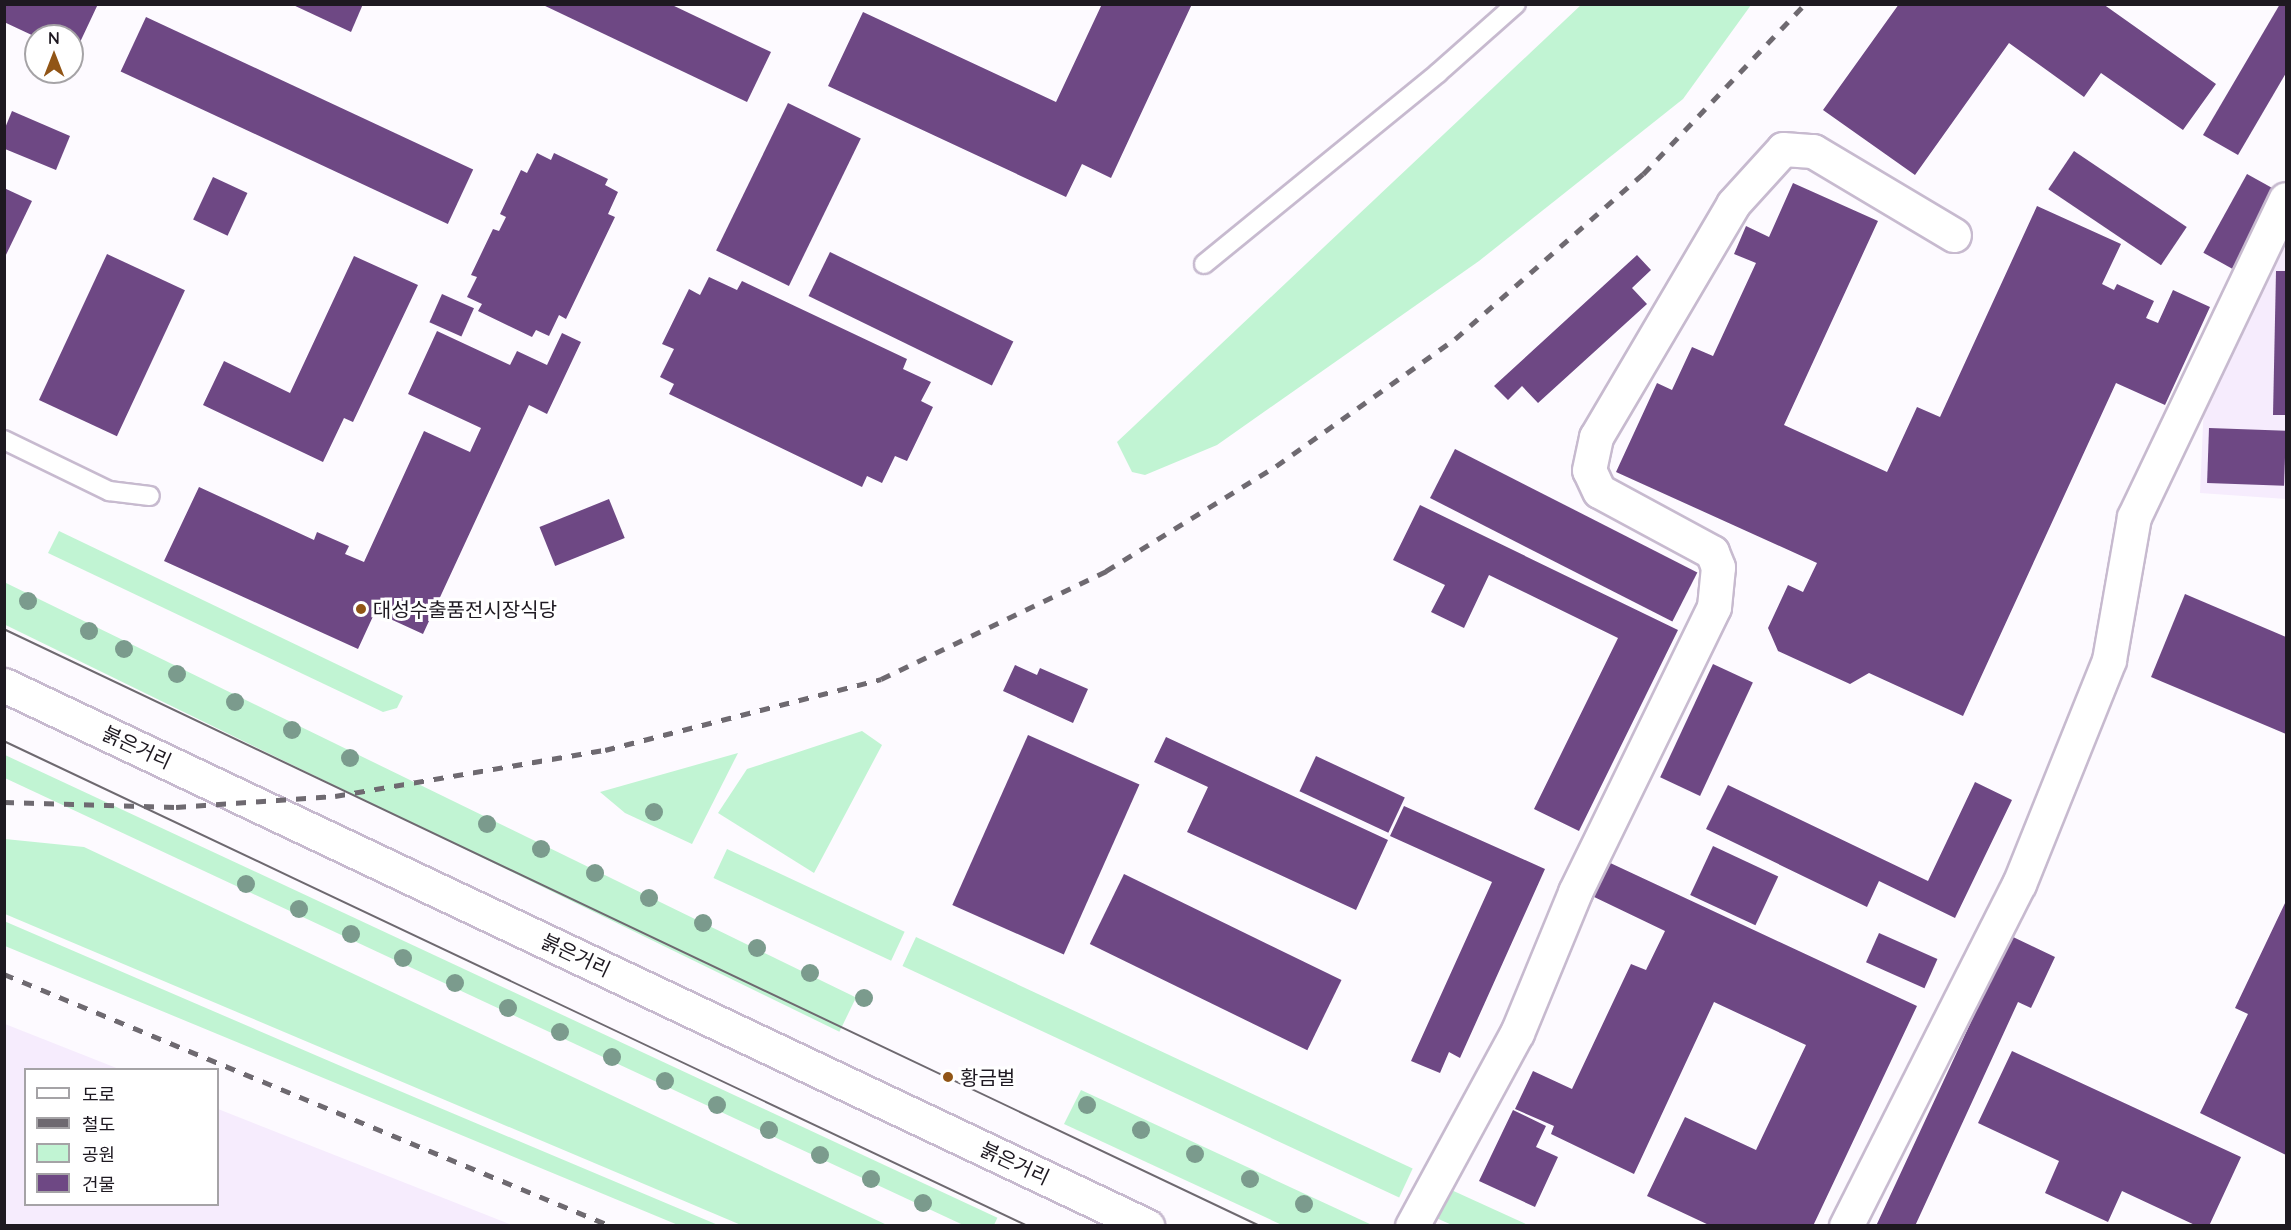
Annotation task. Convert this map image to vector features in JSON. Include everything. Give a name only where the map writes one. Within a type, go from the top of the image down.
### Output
[{"type":"street","points":[[1412,1226],[1517,1033],[1575,892],[1714,607],[1718,567],[1712,552],[1599,491],[1589,470],[1596,437],[1733,204],[1783,149],[1813,151],[1954,235]]},
{"type":"street","points":[[1846,1226],[2019,884],[2109,660],[2134,518],[2286,199]]},
{"type":"street","name":"붉은거리","points":[[4,685],[1147,1226]]},
{"type":"lane","points":[[1204,264],[1438,73],[1516,4]]},
{"type":"lane","points":[[4,440],[109,491],[150,496]]},
{"type":"shaded area","points":[[2286,230],[2286,499],[2200,493],[2204,403]]},
{"type":"shaded area","points":[[5,1024],[116,1068],[24,1068],[24,1206],[219,1206],[219,1109],[512,1225],[5,1225]]},
{"type":"green space","points":[[1582,4],[1751,5],[1683,99],[1479,261],[1217,445],[1145,475],[1132,472],[1117,442]]},
{"type":"green space","points":[[59,531],[403,696],[397,708],[383,712],[48,553]]},
{"type":"green space","points":[[4,582],[856,998],[839,1032],[4,624]]},
{"type":"green space","points":[[862,731],[882,745],[814,873],[718,813],[747,769]]},
{"type":"green space","points":[[738,753],[692,844],[625,813],[600,792]]},
{"type":"green space","points":[[5,755],[997,1218],[994,1226],[965,1226],[4,778],[4,757]]},
{"type":"green space","points":[[5,839],[84,847],[887,1225],[741,1225],[5,914]]},
{"type":"green space","points":[[727,849],[905,932],[891,961],[713,878]]},
{"type":"green space","points":[[4,921],[718,1225],[678,1225],[5,946]]},
{"type":"green space","points":[[916,937],[1413,1169],[1399,1198],[902,966]]},
{"type":"green space","points":[[1081,1090],[1372,1225],[1282,1225],[1064,1124]]},
{"type":"green space","points":[[1447,1188],[1528,1225],[1452,1225],[1434,1217]]},
{"type":"building","points":[[4,4],[98,4],[84,34],[84,24],[24,24],[24,31],[4,22]]},
{"type":"building","points":[[291,4],[363,4],[351,32]]},
{"type":"building","points":[[541,4],[670,4],[771,52],[747,102]]},
{"type":"building","points":[[1102,4],[1192,4],[1111,178],[1082,164],[1066,197],[828,86],[863,12],[1056,102]]},
{"type":"building","points":[[1899,4],[2103,4],[2216,84],[2183,130],[2101,73],[2084,97],[2009,43],[1915,175],[1823,110]]},
{"type":"building","points":[[2280,4],[2286,4],[2286,73],[2238,155],[2203,135]]},
{"type":"building","points":[[146,17],[473,170],[448,224],[121,71]]},
{"type":"building","points":[[788,103],[861,139],[789,286],[716,250]]},
{"type":"building","points":[[12,111],[70,136],[56,170],[5,149],[5,128]]},
{"type":"building","points":[[2074,151],[2187,227],[2161,265],[2048,189]]},
{"type":"building","points":[[537,153],[551,160],[554,153],[608,179],[605,185],[618,192],[608,214],[615,217],[566,319],[559,315],[549,336],[536,330],[532,337],[478,311],[482,304],[467,297],[477,277],[471,275],[493,229],[499,231],[506,217],[500,214],[521,170],[527,173]]},
{"type":"building","points":[[2247,174],[2276,190],[2232,269],[2203,253]]},
{"type":"building","points":[[213,177],[247,193],[228,236],[193,220]]},
{"type":"building","points":[[1793,183],[1878,221],[1784,425],[1887,472],[1917,407],[1940,417],[2037,206],[2121,244],[2102,284],[2114,290],[2117,284],[2154,301],[2146,318],[2158,323],[2173,290],[2210,307],[2165,405],[2116,383],[1963,716],[1869,673],[1850,684],[1778,651],[1768,628],[1788,585],[1803,592],[1817,563],[1616,472],[1657,383],[1672,390],[1692,347],[1713,356],[1756,263],[1734,254],[1746,226],[1769,237]]},
{"type":"building","points":[[4,188],[32,201],[4,259]]},
{"type":"building","points":[[830,252],[1013,341],[992,385],[809,296]]},
{"type":"building","points":[[107,254],[185,290],[117,436],[39,400]]},
{"type":"building","points":[[1637,255],[1651,270],[1632,288],[1647,304],[1538,403],[1522,386],[1508,400],[1494,386]]},
{"type":"building","points":[[354,256],[418,285],[353,422],[344,418],[323,462],[203,405],[224,361],[290,393]]},
{"type":"building","points":[[2276,271],[2286,271],[2286,415],[2273,415]]},
{"type":"building","points":[[709,277],[737,290],[742,281],[907,359],[903,369],[931,382],[921,401],[933,407],[907,461],[895,456],[882,483],[867,476],[862,487],[669,394],[674,384],[660,377],[674,349],[662,344],[689,289],[700,295]]},
{"type":"building","points":[[442,294],[474,308],[461,337],[429,322]]},
{"type":"building","points":[[437,331],[510,365],[517,351],[547,365],[562,333],[581,342],[547,414],[529,405],[423,634],[375,612],[358,649],[164,561],[199,487],[314,540],[317,532],[349,546],[345,554],[364,562],[424,431],[470,452],[481,428],[408,394]]},
{"type":"building","points":[[2209,428],[2286,431],[2284,486],[2207,483]]},
{"type":"building","points":[[1455,449],[1697,572],[1672,621],[1430,498]]},
{"type":"building","points":[[609,499],[625,538],[555,566],[539,527]]},
{"type":"building","points":[[1420,505],[1678,630],[1579,831],[1534,809],[1618,638],[1489,575],[1464,628],[1431,612],[1445,585],[1393,560]]},
{"type":"building","points":[[2185,594],[2286,637],[2286,734],[2151,677]]},
{"type":"building","points":[[1713,664],[1753,683],[1700,796],[1660,777]]},
{"type":"building","points":[[1015,665],[1037,675],[1040,668],[1088,689],[1073,723],[1003,691]]},
{"type":"building","points":[[1028,735],[1139,785],[1064,955],[952,905]]},
{"type":"building","points":[[1166,737],[1388,840],[1356,910],[1187,832],[1208,787],[1154,762]]},
{"type":"building","points":[[1316,756],[1405,797],[1388,833],[1300,791]]},
{"type":"building","points":[[1975,782],[2012,800],[1955,918],[1879,881],[1867,907],[1706,829],[1728,785],[1928,881]]},
{"type":"building","points":[[1404,806],[1545,869],[1460,1058],[1449,1052],[1440,1073],[1411,1061],[1492,882],[1390,836]]},
{"type":"building","points":[[1713,846],[1778,876],[1755,925],[1690,895]]},
{"type":"building","points":[[1606,861],[1917,1006],[1813,1226],[1711,1226],[1647,1196],[1685,1117],[1756,1150],[1806,1045],[1714,1002],[1634,1174],[1551,1134],[1554,1126],[1515,1109],[1533,1071],[1572,1089],[1631,964],[1646,970],[1665,931],[1590,895]]},
{"type":"building","points":[[1124,874],[1342,980],[1307,1050],[1090,944]]},
{"type":"building","points":[[2286,901],[2286,1155],[2200,1113],[2248,1014],[2235,1008]]},
{"type":"building","points":[[1879,933],[1937,959],[1924,988],[1866,962]]},
{"type":"building","points":[[2011,936],[2055,957],[2031,1008],[2018,1002],[1915,1226],[1876,1226]]},
{"type":"building","points":[[2012,1051],[2241,1157],[2209,1226],[2197,1226],[2122,1191],[2108,1222],[2045,1193],[2059,1161],[1978,1123]]},
{"type":"building","points":[[1513,1110],[1546,1126],[1536,1147],[1558,1157],[1535,1207],[1479,1181]]},
{"type":"tram line","points":[[4,629],[1260,1226]]},
{"type":"tram line","points":[[4,741],[1028,1226]]},
{"type":"railway","points":[[4,802],[176,807],[335,796],[605,750],[881,679],[1106,571],[1276,466],[1455,339],[1643,174],[1805,4]]},
{"type":"railway","points":[[4,974],[611,1226]]},
{"type":"place","name":"대성수출품전시장식당","points":[[361,609]]},
{"type":"place","name":"황금벌","points":[[948,1077]]}]
